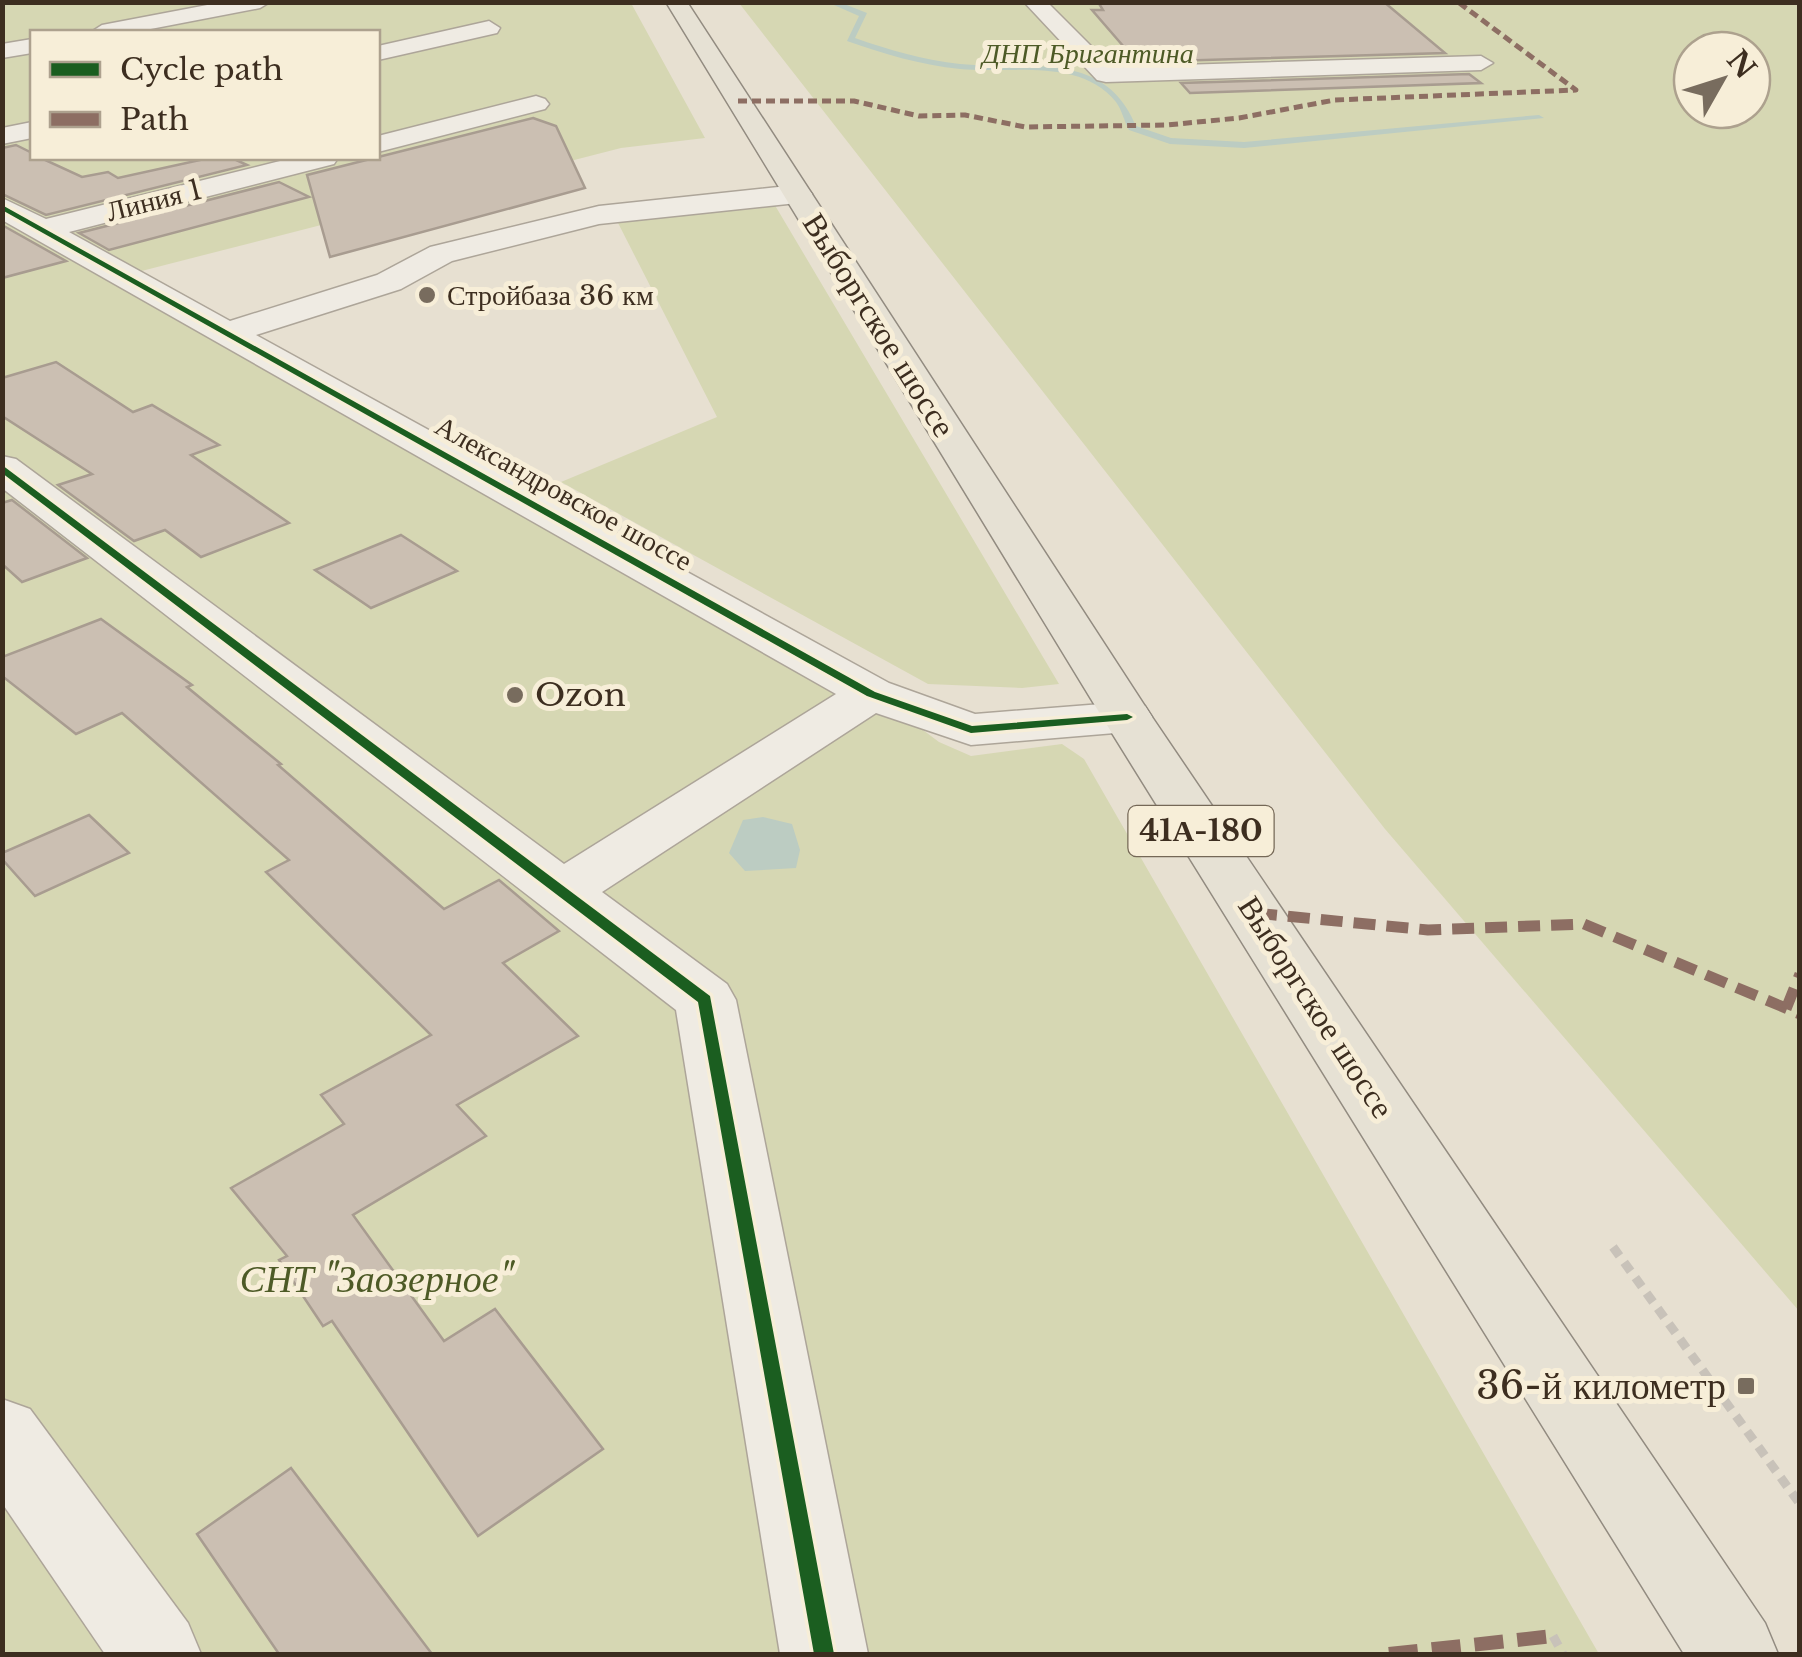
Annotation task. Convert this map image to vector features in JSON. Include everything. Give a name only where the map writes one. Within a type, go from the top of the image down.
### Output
[{"type":"main road","name":"Выборгское шоссе","points":[[676,2],[1127,718],[1734,1654]]},
{"type":"street","points":[[113,30],[260,2]]},
{"type":"street","points":[[1034,2],[1106,74],[1481,63]]},
{"type":"street","points":[[380,52],[489,28]]},
{"type":"street","points":[[2,51],[30,46]]},
{"type":"street","points":[[380,143],[536,104]]},
{"type":"street","points":[[2,136],[30,130]]},
{"type":"street","name":"Линия 1","points":[[42,228],[316,160]]},
{"type":"street","points":[[226,333],[388,282],[441,254],[599,215],[797,194]]},
{"type":"street","name":"Александровское шоссе","points":[[2,207],[871,694],[971,730],[1127,718]]},
{"type":"street","points":[[2,468],[705,1000],[824,1654]]},
{"type":"street","points":[[560,893],[871,694]]},
{"type":"street","points":[[2,1434],[157,1654]]},
{"type":"path","points":[[1613,1247],[1800,1504]]},
{"type":"path","points":[[1553,1636],[1563,1654]]},
{"type":"green space","name":"СНТ \"Заозерное\"","points":[[3,3],[631,3],[705,138],[621,148],[126,275],[879,697],[939,742],[971,756],[1062,744],[1084,759],[1599,1654],[3,1654]]},
{"type":"green space","name":"ДНП Бригантина","points":[[739,3],[1799,3],[1799,1311],[1385,829]]},
{"type":"green space","points":[[773,202],[1059,684],[1022,688],[928,684],[561,482],[717,417],[616,219]]},
{"type":"shaded area","points":[[763,817],[792,824],[800,850],[796,868],[745,871],[729,853],[743,820]]},
{"type":"building","points":[[1098,2],[1384,2],[1445,53],[1137,62],[1092,10],[1103,10]]},
{"type":"building","points":[[1469,74],[1481,83],[1190,93],[1181,83]]},
{"type":"building","points":[[533,118],[556,126],[585,188],[330,257],[307,175],[380,160],[380,157]]},
{"type":"building","points":[[16,145],[30,152],[30,160],[45,160],[82,177],[108,172],[118,178],[200,160],[236,160],[247,165],[46,215],[2,194],[2,148]]},
{"type":"building","points":[[279,182],[309,197],[109,250],[79,233]]},
{"type":"building","points":[[2,225],[66,261],[2,278]]},
{"type":"building","points":[[56,362],[133,412],[152,405],[219,445],[191,455],[289,523],[201,557],[165,530],[134,541],[58,485],[92,474],[2,416],[2,378]]},
{"type":"building","points":[[12,500],[87,558],[22,582],[2,564],[2,503]]},
{"type":"building","points":[[401,535],[457,571],[371,608],[315,570]]},
{"type":"building","points":[[101,619],[192,685],[187,687],[281,764],[278,765],[444,909],[499,880],[559,931],[503,963],[578,1036],[457,1105],[486,1136],[353,1215],[444,1341],[495,1309],[603,1449],[478,1536],[332,1321],[323,1326],[279,1260],[287,1256],[231,1188],[344,1124],[321,1095],[431,1035],[266,872],[289,860],[122,713],[76,734],[2,676],[2,657]]},
{"type":"building","points":[[89,815],[129,853],[35,896],[2,859],[2,853]]},
{"type":"building","points":[[291,1468],[432,1654],[279,1654],[197,1534]]},
{"type":"waterway","points":[[831,2],[864,15],[850,39],[891,53],[948,65],[1046,69],[1086,77],[1119,100],[1132,128],[1170,141],[1244,145],[1539,118]]},
{"type":"marked path","points":[[738,101],[854,101],[919,116],[965,115],[1025,127],[1167,125],[1239,118],[1335,100],[1576,90],[1458,2]]},
{"type":"marked path","points":[[1255,913],[1428,930],[1584,924],[1800,1014]]},
{"type":"marked path","points":[[1786,1009],[1800,974]]},
{"type":"marked path","points":[[1389,1654],[1553,1636]]},
{"type":"cycle path","points":[[2,207],[871,694],[971,730],[1127,717]]},
{"type":"cycle path","points":[[2,468],[705,1000],[824,1654]]},
{"type":"place","name":"Стройбаза 36 км","points":[[427,295]]},
{"type":"place","name":"Ozon","points":[[515,695]]},
{"type":"place","name":"36-й километр","points":[[1746,1386]]}]
